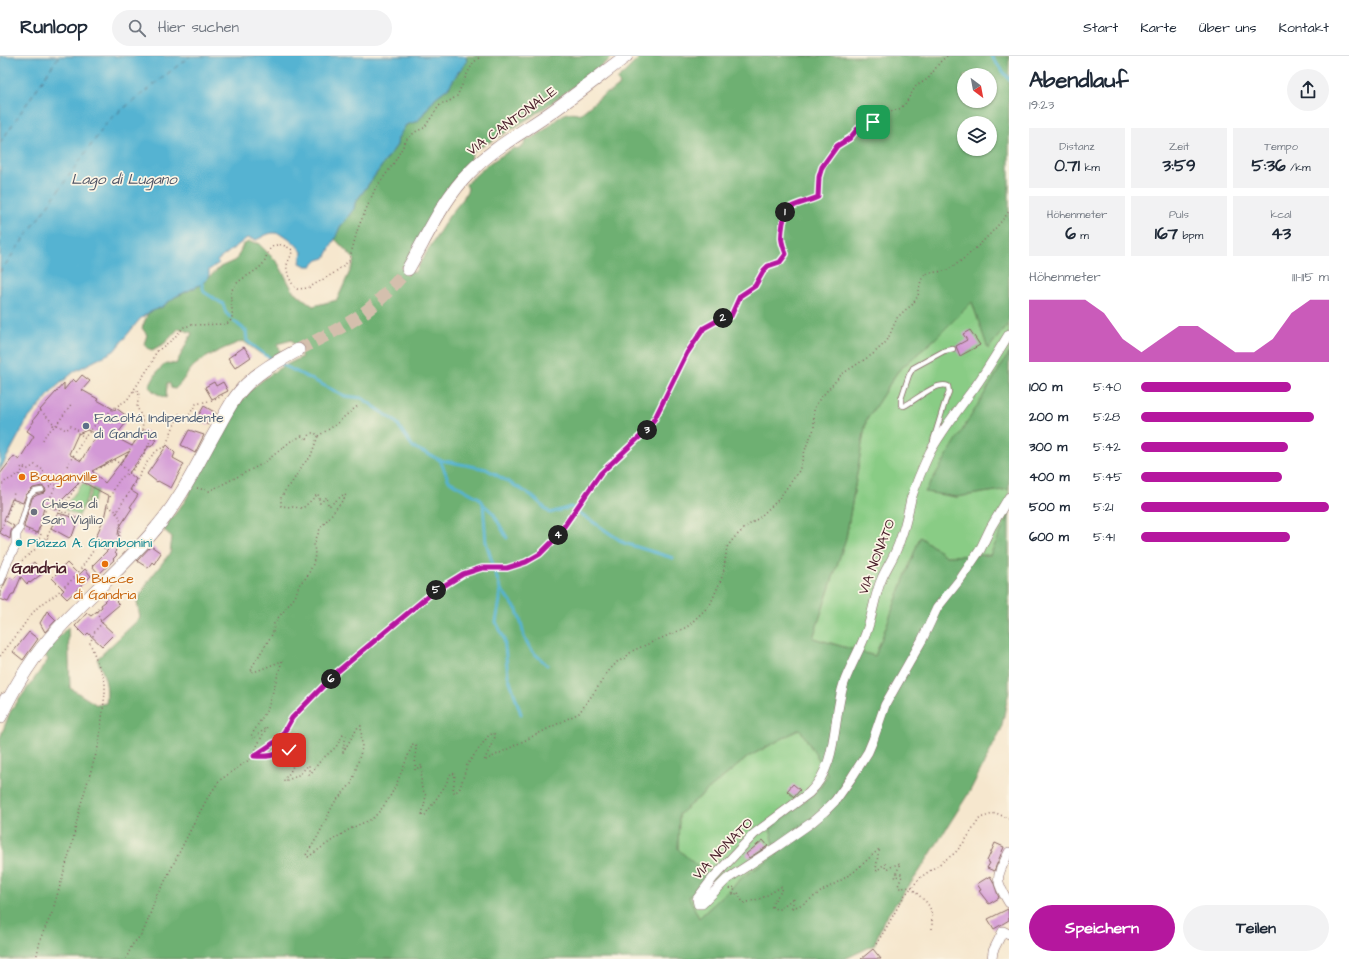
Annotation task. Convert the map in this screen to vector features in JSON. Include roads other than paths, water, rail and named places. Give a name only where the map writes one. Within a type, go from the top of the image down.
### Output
[{"type":"main road","name":"VIA CANTONALE","points":[[408,269],[441,210],[470,172],[495,150],[554,111],[626,56]]},
{"type":"main road","points":[[0,717],[12,692],[36,656],[57,629],[158,526],[179,496],[229,408],[241,391],[254,378],[270,366],[298,350]]},
{"type":"street","name":"VIA NONATO","points":[[1009,334],[984,374],[954,415],[931,451],[916,486],[905,527],[897,548],[878,587],[866,634],[844,683],[838,704],[829,762],[824,774],[809,793],[754,834],[723,866],[700,893],[697,899],[698,904],[701,905],[704,903],[719,886],[810,823],[835,801],[852,777],[870,746],[885,705],[922,640],[937,608],[961,578],[980,550],[991,527],[1009,497]]},
{"type":"street","points":[[1,578],[16,545],[16,534],[19,529]]},
{"type":"street","points":[[1009,852],[999,873],[998,881],[1000,888],[1009,903]]},
{"type":"street","points":[[992,959],[992,951],[1003,931],[1009,934]]},
{"type":"lane","name":"VIA NONATO","points":[[931,451],[933,440],[949,393],[949,388],[946,385],[940,385],[922,394],[904,406],[901,399],[909,375],[913,368],[944,351],[953,349]]},
{"type":"lane","points":[[19,529],[29,496],[35,491],[42,490]]},
{"type":"lane","points":[[0,701],[3,696],[12,692]]},
{"type":"water","name":"Lago di Lugano","points":[[0,56],[466,56],[467,62],[459,71],[449,87],[435,98],[418,121],[406,125],[398,138],[397,145],[355,203],[354,209],[340,227],[325,258],[318,260],[312,266],[306,266],[300,263],[302,252],[293,242],[278,233],[271,233],[256,240],[247,238],[217,261],[219,263],[209,270],[209,277],[202,284],[175,297],[162,307],[148,313],[140,319],[114,351],[75,371],[56,387],[27,420],[0,470]]},
{"type":"waterway","points":[[991,56],[1009,79]]},
{"type":"waterway","points":[[202,284],[204,292],[223,304],[226,313],[230,317]]},
{"type":"waterway","points":[[234,321],[246,331],[247,341],[274,360]]},
{"type":"waterway","points":[[281,364],[345,396],[362,398],[396,422],[413,447],[440,460],[486,469],[531,495],[550,513],[571,507],[624,543],[673,558]]},
{"type":"waterway","points":[[440,460],[449,481],[479,498],[483,503],[486,542],[500,588],[517,610],[524,637],[532,651],[547,665]]},
{"type":"waterway","points":[[483,504],[493,513],[507,538]]},
{"type":"waterway","points":[[500,588],[500,600],[496,622],[504,638],[508,675],[521,714]]},
{"type":"tunnel","points":[[298,350],[344,326],[362,314],[380,299],[408,269]]},
{"type":"place","name":"Facoltá Indipendente di Gandria","points":[[86,426]]},
{"type":"place","name":"Bouganville","points":[[22,477]]},
{"type":"place","name":"Chiesa di San Vigilio","points":[[34,512]]},
{"type":"place","name":"Piazza A. Giambonini","points":[[19,543]]},
{"type":"place","name":"le Bucce di Gandria","points":[[105,564]]},
{"type":"district","name":"Gandria","points":[[39,568]]}]
